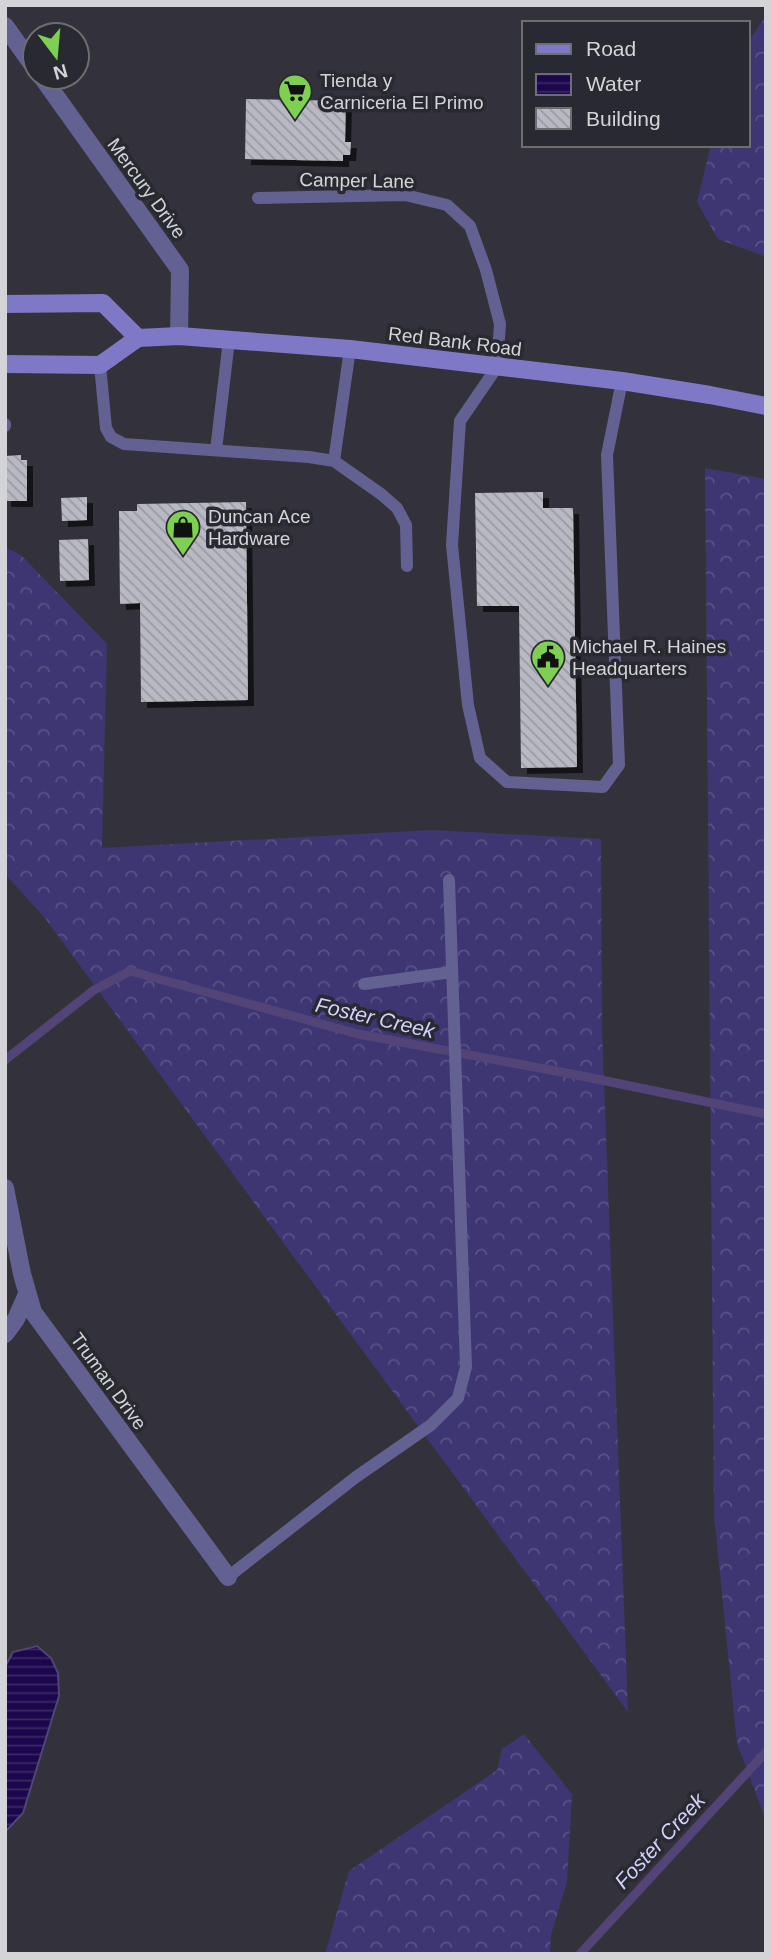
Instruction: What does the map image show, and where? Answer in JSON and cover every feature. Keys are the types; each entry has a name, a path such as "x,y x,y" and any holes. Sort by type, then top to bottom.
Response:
{"main road":[{"path":"5,304 103,303 138,338 100,365 5,364"},
{"name":"Red Bank Road","path":"138,338 179,336 350,349 622,381 766,407"}],"street":[{"path":"5,26 21,48"},
{"name":"Mercury Drive","path":"52,91 180,270 179,336"},
{"name":"Truman Drive","path":"5,1188 22,1274 33,1312 228,1577"},
{"path":"5,1334 16,1319 27,1294"}],"lane":[{"name":"Camper Lane","path":"258,198 405,195 447,205 470,226 486,270 500,324 497,367"},
{"path":"216,450 229,340"},
{"path":"334,461 350,349"},
{"path":"100,365 104,422 111,437 124,444 334,461 397,508 406,525 407,566"},
{"path":"497,367 460,421 452,545 468,705 480,758 507,782 603,787 619,765 607,455 622,381"},
{"path":"228,1577 356,1477 431,1425 458,1398 466,1367 449,880"},
{"path":"364,984 452,972"}],"green space":[{"path":"766,16 766,257 718,239 697,202 711,147 750,147 750,39"},
{"path":"705,468 766,479 766,1821 737,1743 714,1514"},
{"path":"5,547 21,555 107,644 102,848 432,830 601,839 602,1029 628,1712 45,918 5,874"},
{"path":"524,1734 572,1794 567,1882 551,1935 550,1954 325,1954 349,1871 497,1770 502,1749"}],"water":[{"path":"37,1646 51,1658 58,1673 59,1696 23,1813 5,1832 5,1667 13,1652"}],"building":[{"name":"Tienda y Carniceria El Primo","path":"246,99 346,101 345,142 351,142 350,155 343,155 343,161 245,159"},
{"path":"21,455 21,460 27,460 27,501 5,501 5,456"},
{"name":"Michael R. Haines Headquarters","path":"543,492 543,508 573,508 577,767 521,768 519,606 477,606 475,493"},
{"path":"87,497 87,520 62,521 61,498"},
{"name":"Duncan Ace Hardware","path":"246,502 248,700 141,702 140,603 120,604 119,511 137,511 137,504"},
{"path":"88,539 89,580 60,581 59,540"}],"waterway":[{"name":"Foster Creek","path":"5,1060 94,990 130,971 358,1034 766,1114"},
{"name":"Foster Creek","path":"580,1954 766,1752"}],"place":[{"name":"Tienda y Carniceria El Primo","path":"295,121"},
{"name":"Duncan Ace Hardware","path":"183,557"},
{"name":"Michael R. Haines Headquarters","path":"548,687"}]}
